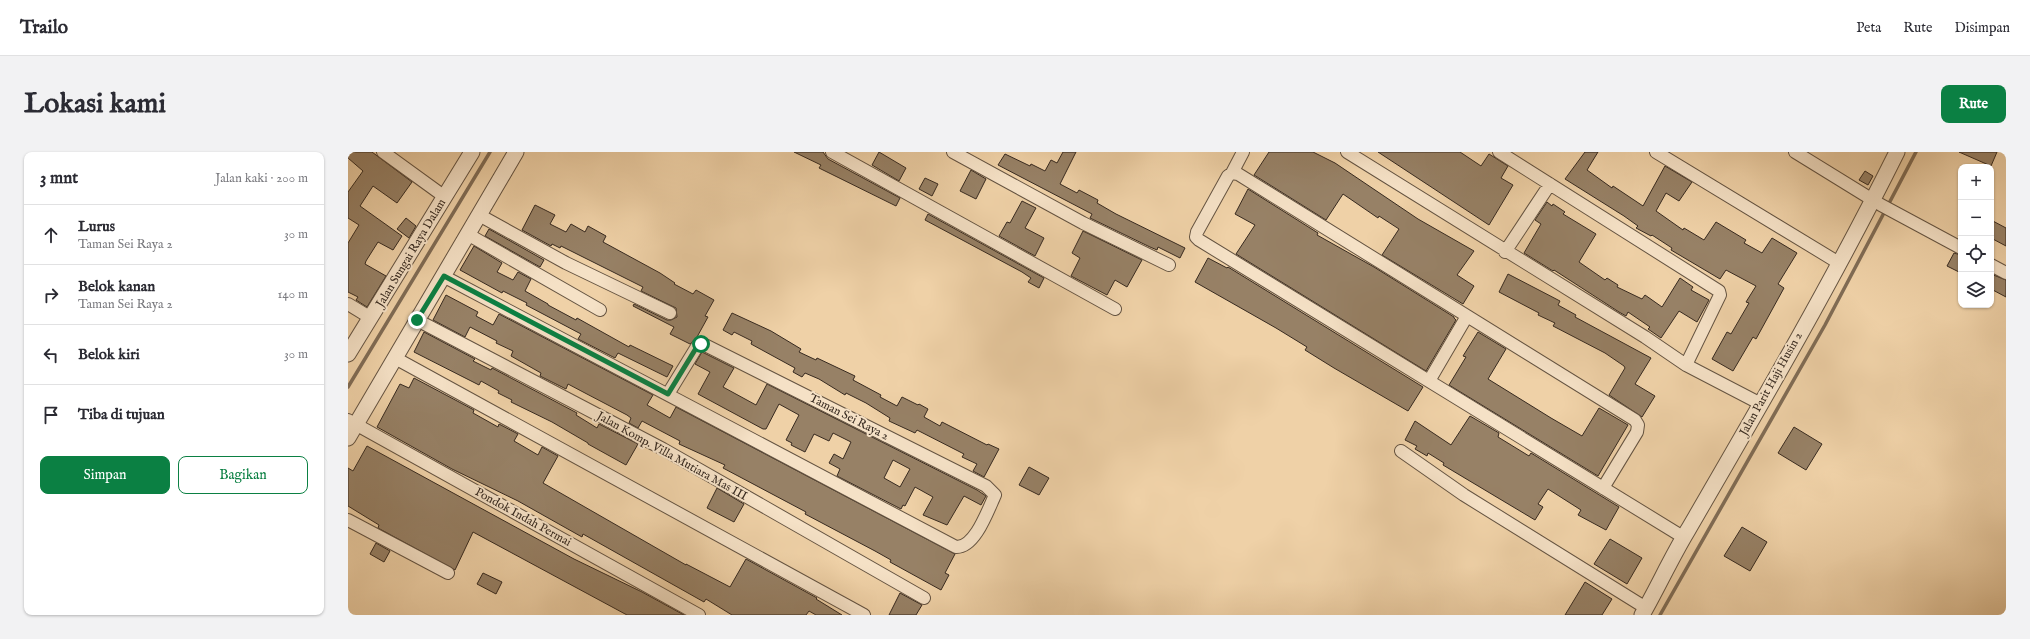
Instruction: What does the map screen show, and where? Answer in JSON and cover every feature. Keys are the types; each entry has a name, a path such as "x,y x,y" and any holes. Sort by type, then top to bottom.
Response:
{"street":[{"path":"383,152 445,197"},
{"name":"Jalan Sungai Raya Dalam","path":"348,354 472,152"},
{"path":"348,438 352,422 395,358 469,235 516,152"},
{"path":"832,152 1115,309"},
{"path":"954,152 1083,223 1169,265"},
{"path":"1243,152 1197,232 1196,237 1199,240 1683,537"},
{"path":"1347,152 1505,252 1646,337 1686,365 1761,404"},
{"path":"1500,152 1719,291 1720,295 1686,365"},
{"path":"1656,152 1839,263"},
{"path":"1795,152 1877,203 1958,246"},
{"name":"Jalan Parit Haji Husin 2","path":"1644,612 1683,537 1761,404 1839,263 1877,203 1897,152"},
{"path":"1232,173 1238,174 1635,420 1638,425 1637,432 1603,488"},
{"path":"1505,252 1550,184"},
{"path":"479,215 566,263 670,313"},
{"path":"469,235 600,310"},
{"path":"1994,267 2006,273"},
{"name":"Taman Sei Raya 2","path":"444,276 668,394 961,547 974,538 995,495 986,486 701,344 698,345 668,394"},
{"path":"348,304 371,318"},
{"path":"1429,380 1467,316"},
{"name":"Jalan Komp. Villa Mutiara Mas III","path":"417,320 663,450 924,598"},
{"path":"395,358 864,615"},
{"name":"Pondok Indah Permai","path":"352,422 699,615"},
{"path":"1401,451 1464,495 1644,612"},
{"path":"348,520 448,573"}],"building":[{"path":"348,152 372,152 412,182 397,203 373,186 360,206 402,236 393,250 378,242 366,261 365,264 386,276 367,307 356,300 358,297 348,292 348,243 359,225 348,218 348,192 363,171 348,158"},
{"path":"794,152 823,152 828,159 900,198 896,206 819,168 821,165"},
{"path":"879,152 906,168 899,181 872,165"},
{"path":"1063,152 1076,152 1060,184 1077,193 1079,190 1098,200 1097,203 1116,214 1185,248 1180,258 1158,247 1157,250 1150,247 1090,218 1092,214 998,165 1005,154 1030,166 1031,164 1045,171 1051,160 1057,163"},
{"path":"1269,152 1313,152 1335,163 1418,219 1474,251 1457,275 1474,286 1463,304 1382,255 1399,229 1379,216 1378,218 1343,194 1326,220 1254,175"},
{"path":"1378,152 1460,152 1481,166 1489,154 1508,166 1501,178 1513,185 1489,225"},
{"path":"1585,152 1598,152 1587,170 1612,188 1613,186 1643,206 1665,166 1692,182 1679,201 1666,193 1656,211 1683,230 1684,228 1704,240 1716,222 1746,240 1744,243 1762,253 1772,238 1797,253 1778,284 1784,288 1756,339 1753,337 1733,371 1712,359 1727,332 1731,334 1749,303 1746,302 1756,286 1726,270 1720,279 1671,250 1672,248 1652,235 1651,236 1636,228 1638,226 1624,216 1565,179"},
{"path":"1959,152 1997,152 1992,164 1986,164"},
{"path":"971,170 986,179 976,199 960,191"},
{"path":"1865,171 1873,176 1868,185 1859,180"},
{"path":"925,178 938,184 932,196 919,189"},
{"path":"1248,189 1318,233 1317,235 1374,267 1454,317 1456,320 1426,371 1236,254 1255,225 1235,214"},
{"path":"1022,201 1036,208 1025,228 1044,238 1035,256 999,236 1007,222 1010,223"},
{"path":"1547,202 1552,206 1553,204 1565,212 1563,214 1596,234 1579,262 1605,280 1607,278 1618,285 1617,287 1642,299 1645,295 1662,307 1680,278 1693,287 1691,290 1709,300 1697,322 1679,311 1661,338 1648,329 1650,327 1628,312 1626,316 1554,270 1553,271 1524,253 1541,224 1535,220"},
{"path":"535,205 555,215 550,224 566,232 571,224 585,232 588,226 606,236 603,242 660,273 675,283 674,284 693,294 696,290 714,300 705,316 708,317 697,337 690,344 670,334 674,327 633,306 634,304 667,320 677,317 676,308 641,291 643,287 561,246 560,248 552,244 551,246 522,230"},
{"path":"928,214 1044,278 1039,288 1028,282 1031,278 1022,272 925,220"},
{"path":"406,218 416,226 409,238 397,229"},
{"path":"1994,222 2006,228 2006,246 1994,240"},
{"path":"489,229 544,260 540,267 485,236"},
{"path":"1083,231 1142,260 1127,287 1115,280 1107,295 1071,276 1080,258 1072,253"},
{"path":"474,246 502,263 497,272 513,280 518,272 531,279 525,291 548,305 576,320 577,318 629,347 630,345 673,366 667,377 618,353 615,358 578,339 581,334 526,305 527,303 503,291 502,293 460,270"},
{"path":"1954,253 1958,254 1958,272 1947,266"},
{"path":"1208,258 1227,268 1228,267 1423,387 1408,411 1305,350 1307,347 1276,328 1195,282"},
{"path":"1508,274 1560,301 1558,305 1576,315 1575,317 1651,358 1635,384 1655,396 1642,417 1609,395 1625,368 1624,366 1605,353 1553,326 1555,323 1538,315 1539,313 1499,292"},
{"path":"1994,275 2006,280 2006,297 1994,291"},
{"path":"446,295 478,312 476,316 493,325 499,314 653,395 647,405 670,418 676,407 955,554 945,573 949,575 941,590 890,562 891,560 875,551 805,514 806,512 723,468 725,465 679,444 680,441 642,421 638,428 629,423 631,418 627,415 568,384 566,389 540,376 541,373 511,356 513,351 496,343 497,341 470,327 465,337 433,320"},
{"path":"732,313 771,331 801,349 799,352 816,360 817,358 855,376 853,380 881,395 880,397 897,406 902,397 918,405 919,404 928,409 924,417 940,426 942,422 987,445 988,444 999,449 984,477 973,471 977,464 962,457 964,454 917,430 915,433 889,421 890,418 866,403 846,393 845,395 819,379 805,373 802,377 793,372 795,368 751,344 752,341 734,332 732,335 723,330"},
{"path":"424,332 475,359 473,361 491,370 492,368 577,413 576,415 597,428 599,424 638,444 626,465 552,422 511,402 512,400 498,393 499,391 481,381 479,385 414,352"},
{"path":"1478,332 1506,349 1488,379 1582,436 1599,408 1628,425 1598,476 1449,385 1466,357 1463,356"},
{"path":"702,352 734,368 723,387 756,405 767,384 977,490 986,496 981,505 964,496 947,525 923,515 933,497 915,487 905,506 903,505 901,509 837,476 840,469 829,463 834,454 843,459 851,442 833,433 829,441 814,434 805,452 791,445 792,443 786,440 799,415 779,404 766,429 763,429 698,394 710,372 695,364","holes":["893,460 910,469 900,487 884,478"]},
{"path":"414,378 474,410 473,413 498,427 499,424 518,434 514,441 538,455 542,447 558,456 543,483 686,565 730,587 746,559 817,598 816,599 842,615 816,615 809,611 806,615 732,615 706,599 704,602 583,534 582,537 518,501 452,469 377,427 400,384 409,388"},
{"path":"1470,416 1499,433 1498,437 1529,456 1531,453 1619,507 1606,530 1578,515 1581,510 1548,489 1538,504 1543,507 1535,520 1443,465 1444,463 1428,453 1427,456 1415,449 1417,446 1405,440 1415,421 1451,445"},
{"path":"1794,427 1822,444 1806,470 1778,453"},
{"path":"367,446 574,559 642,592 684,615 627,615 473,532 455,570 378,528 379,525 348,506 348,468 353,471"},
{"path":"1029,467 1049,478 1039,495 1019,485"},
{"path":"717,488 744,504 734,522 707,508"},
{"path":"1742,527 1767,542 1750,571 1724,556"},
{"path":"1610,539 1642,558 1627,584 1594,564"},
{"path":"376,543 390,551 384,562 370,554"},
{"path":"483,573 502,582 496,594 477,584"},
{"path":"1585,582 1612,599 1602,615 1565,615"},
{"path":"900,593 922,605 916,615 889,615"}],"waterway":[{"path":"348,387 490,152"},
{"path":"1660,615 1825,325 1916,152"}],"route":[{"path":"417,320 429,303 444,276 668,394 698,345 701,344"}]}
